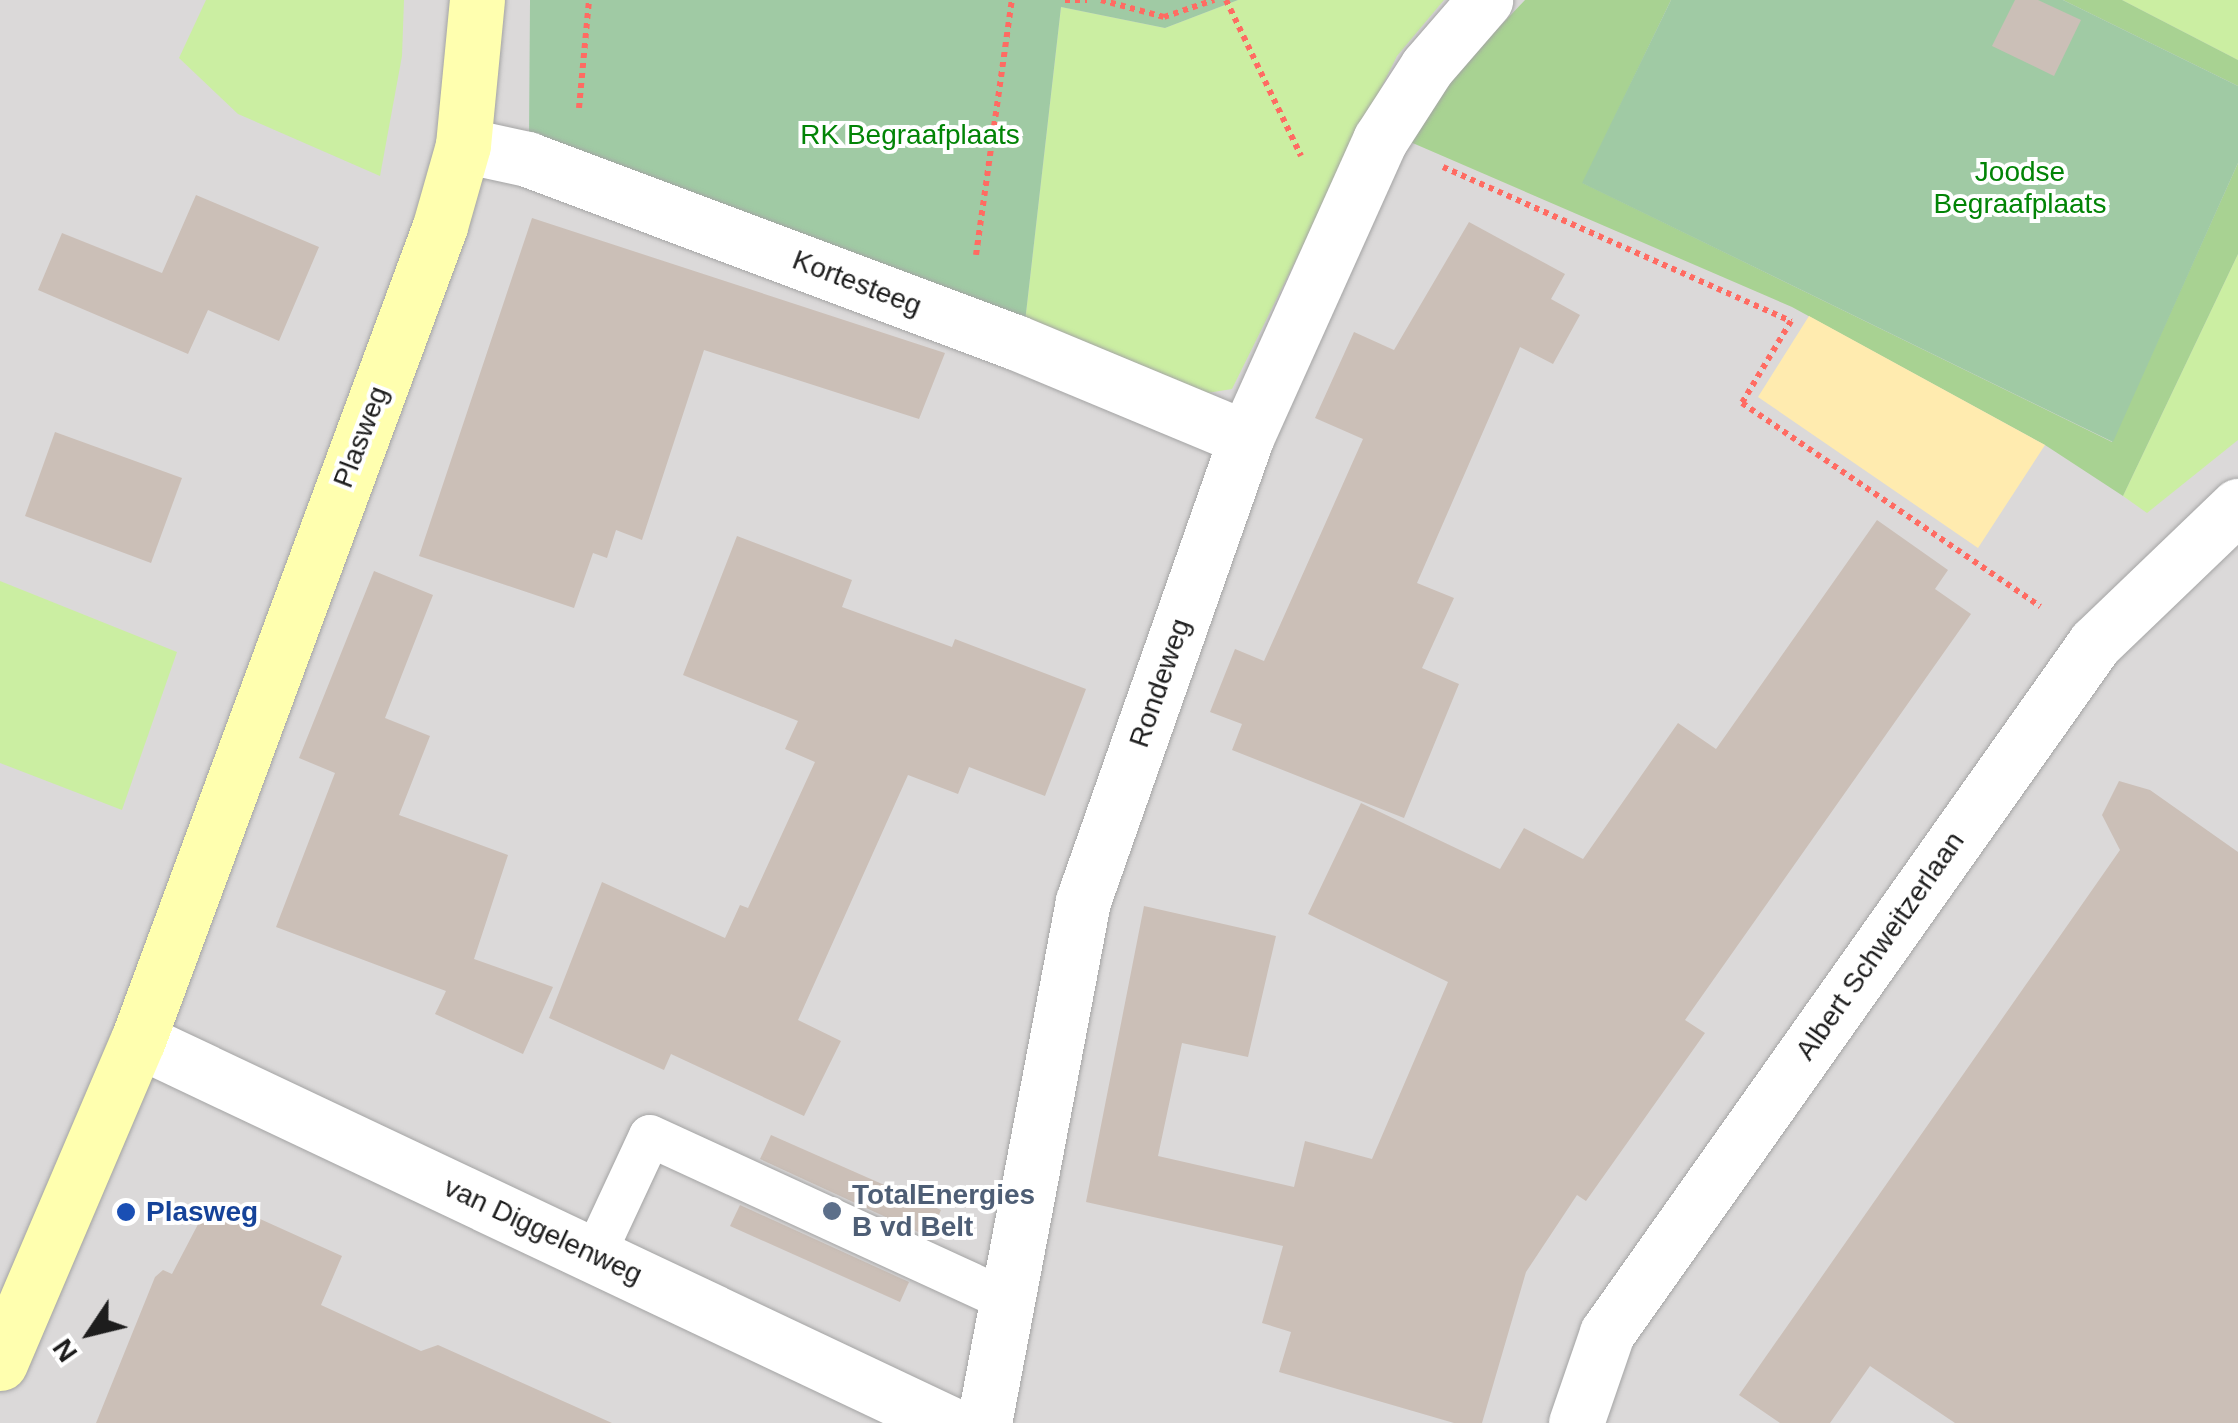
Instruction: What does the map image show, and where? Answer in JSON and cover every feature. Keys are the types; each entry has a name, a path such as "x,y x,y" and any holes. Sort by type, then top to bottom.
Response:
{"street":[{"name":"Plasweg","path":"0,1363 138,1040 440,226 463,145 477,0"},
{"name":"Rondeweg","path":"984,1423 1084,901 1246,438 1380,140 1428,67 1485,0"},
{"name":"Kortesteeg","path":"463,145 563,172 1015,342 1246,438"},
{"name":"Albert Schweitzerlaan","path":"1576,1423 1606,1333 2095,644 2177,558 2238,506"},
{"name":"van Diggelenweg","path":"138,1040 948,1423"}],"lane":[{"path":"594,1256 650,1136 1008,1300"}],"path":[{"path":"578,125 590,0"},
{"path":"974,269 1012,0"},
{"path":"1064,0 1086,0"},
{"path":"1101,0 1164,17 1214,0"},
{"path":"1226,0 1338,233"},
{"path":"1380,140 1776,310 1792,321 1742,403 2095,644"}],"shaded area":[{"path":"0,0 2238,0 2238,1423 0,1423"}],"green space":[{"path":"206,0 404,0 402,56 380,176 238,114 179,58"},
{"name":"RK Begraafplaats","path":"530,0 1238,0 1165,28 1061,7 1025,322 529,138"},
{"path":"1238,0 1444,0 1397,56 1232,389 1201,394 1025,322 1061,7 1165,28"},
{"path":"1525,0 1671,0 1583,183 2112,442 2238,163 2238,254 2123,496 2045,445 1792,307 1408,141 1444,85"},
{"name":"Joodse Begraafplaats","path":"1671,0 2063,0 2238,86 2238,163 2113,442 1582,183"},
{"path":"2063,0 2122,0 2238,60 2238,86"},
{"path":"2122,0 2238,0 2238,60"},
{"path":"2238,254 2238,440 2147,513 2123,496"},
{"path":"0,581 177,652 122,810 0,763"}],"sand":[{"path":"1809,316 2045,445 1978,548 1758,397"}],"building":[{"path":"2015,0 2038,0 2081,20 2054,76 1992,46"},
{"path":"196,195 319,247 279,341 208,310 188,354 38,290 62,233 162,273"},
{"path":"532,218 945,353 919,419 704,350 642,540 616,530 607,558 593,553 574,608 419,556"},
{"path":"1469,222 1565,274 1551,299 1580,315 1553,364 1520,347 1417,583 1454,598 1422,668 1459,684 1404,818 1232,750 1242,724 1210,712 1235,649 1264,661 1363,439 1315,418 1354,332 1394,350"},
{"path":"55,432 182,478 151,563 25,516"},
{"path":"1877,520 1948,570 1935,589 1971,614 1685,1020 1705,1033 1586,1201 1577,1195 1526,1272 1482,1423 1454,1423 1279,1372 1291,1332 1262,1323 1283,1246 1086,1202 1144,906 1276,936 1248,1057 1182,1043 1158,1156 1294,1187 1305,1141 1372,1159 1448,982 1308,914 1361,803 1500,869 1524,828 1583,859 1678,723 1716,749"},
{"path":"737,536 852,580 842,607 952,647 955,639 1086,689 1045,796 969,767 958,794 908,775 798,1020 841,1041 804,1116 671,1054 664,1070 549,1018 602,882 725,938 740,905 748,908 815,762 785,749 798,721 683,675"},
{"path":"374,571 433,595 385,718 430,736 399,815 508,855 474,959 553,987 523,1054 435,1014 446,991 276,927 335,773 299,758"},
{"path":"2119,781 2150,790 2238,852 2238,1423 1955,1423 1870,1366 1830,1423 1780,1423 1739,1395 2120,850 2102,815"},
{"path":"771,1135 941,1210 929,1237 760,1159"},
{"path":"229,1205 342,1256 321,1305 421,1351 438,1345 612,1423 96,1423 155,1277 163,1270 172,1274 206,1209"},
{"path":"740,1205 909,1282 900,1302 730,1226"}],"place":[{"name":"TotalEnergies B vd Belt","path":"832,1211"},
{"name":"Plasweg","path":"126,1212"}]}
